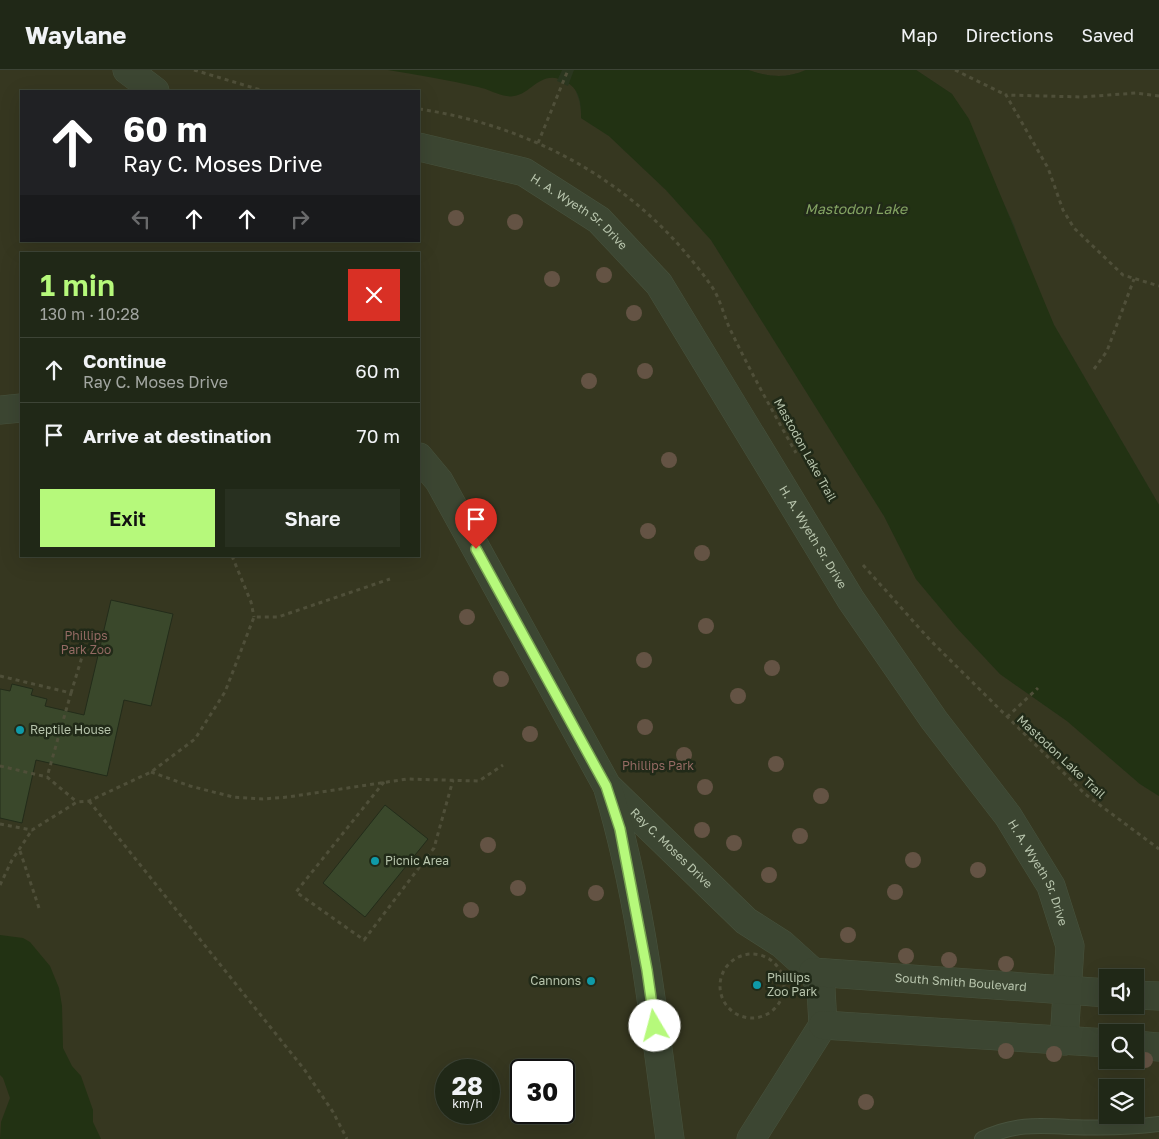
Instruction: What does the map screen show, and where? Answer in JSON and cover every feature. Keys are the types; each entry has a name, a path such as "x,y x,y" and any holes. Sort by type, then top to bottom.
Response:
{"street":[{"path":"127,70 154,90"},
{"name":"H. A. Wyeth Sr. Drive","path":"420,148 524,172 599,220 659,284 851,600 934,720 1008,816 1052,886 1070,946 1064,1041"},
{"path":"0,410 20,408"},
{"name":"Ray C. Moses Drive","path":"420,458 439,481 606,786 746,922 782,944 813,972 821,989 823,1026"},
{"path":"606,786 620,829 647,970 670,1139"},
{"name":"South Smith Boulevard","path":"813,972 1099,993"},
{"path":"1144,995 1159,996"},
{"path":"751,1139 823,1026 1099,1043"},
{"path":"1144,1046 1159,1047"}],"lane":[{"path":"982,1139 996,1132 1041,1124 1111,1127 1159,1124"}],"path":[{"path":"194,70 261,90"},
{"path":"538,143 568,70"},
{"path":"955,70 1006,94 1082,97 1136,93 1159,96"},
{"path":"1006,94 1048,168 1068,219 1123,275 1159,286"},
{"name":"Mastodon Lake Trail","path":"420,109 446,113 538,143 576,161 607,180 664,228 714,290 730,329 797,455"},
{"path":"1094,369 1107,351 1134,279"},
{"path":"0,886 7,868 32,830 77,802 89,801 151,772 195,739 226,692 254,618 250,602 232,557"},
{"name":"Mastodon Lake Trail","path":"858,558 930,640 1085,794 1159,849"},
{"path":"254,618 278,617 390,579"},
{"path":"47,777 85,647"},
{"path":"0,676 72,693"},
{"path":"1007,717 1038,688"},
{"path":"151,772 190,786 224,795 263,799 288,798 408,779 478,781 503,765"},
{"path":"0,766 47,777 77,802"},
{"path":"384,782 296,892 364,940 434,848 453,780"},
{"path":"89,801 304,1069 333,1112 347,1139"},
{"path":"0,824 32,830"},
{"path":"20,850 38,908"},
{"path":"754,954 768,958 776,964 782,974 784,994 772,1012 762,1017 752,1018 741,1016 732,1011 725,1003 721,992 724,971 730,963 738,957 754,954"}],"green space":[{"name":"Phillips Park","path":"0,70 568,70 579,99 581,118 609,136 666,190 711,240 884,516 916,579 957,628 1000,674 1067,721 1140,784 1159,796 1159,1139 0,1139"},
{"path":"748,70 806,70 791,75 777,76"},
{"path":"916,70 1159,70 1159,505 1054,325 1029,269 1014,225 952,94"}],"water":[{"name":"Mastodon Lake","path":"388,70 748,70 784,76 806,70 916,70 952,94 969,119 1054,325 1159,505 1159,796 1140,784 1067,721 1000,674 957,628 916,579 884,516 711,240 666,190 609,136 581,118 581,105 578,94 571,85 559,79 545,79 521,94 507,96 467,84"},
{"path":"0,935 23,938 30,942 50,966 59,988 62,1006 63,1048 72,1066 81,1076 93,1110 93,1122 101,1139 0,1139 1,1122 10,1098 3,1078 0,1075"}],"pier":[{"path":"562,70 574,70 568,86 557,81"}],"building":[{"path":"111,600 173,614 151,706 124,700 107,776 36,760 22,823 0,818 0,689 10,691 12,684 33,689 31,695 47,699 45,706 84,715"},
{"name":"Picnic Area","path":"385,805 428,839 365,917 323,883"}],"place":[{"name":"Reptile House","path":"20,730"},
{"name":"Picnic Area","path":"375,861"},
{"name":"Cannons","path":"591,981"},
{"name":"Phillips Zoo Park","path":"757,985"}],"route":[{"path":"476,549 606,786 620,829 647,970 655,1026"}],"park label":[{"name":"Phillips Park Zoo","path":"86,643"}]}
